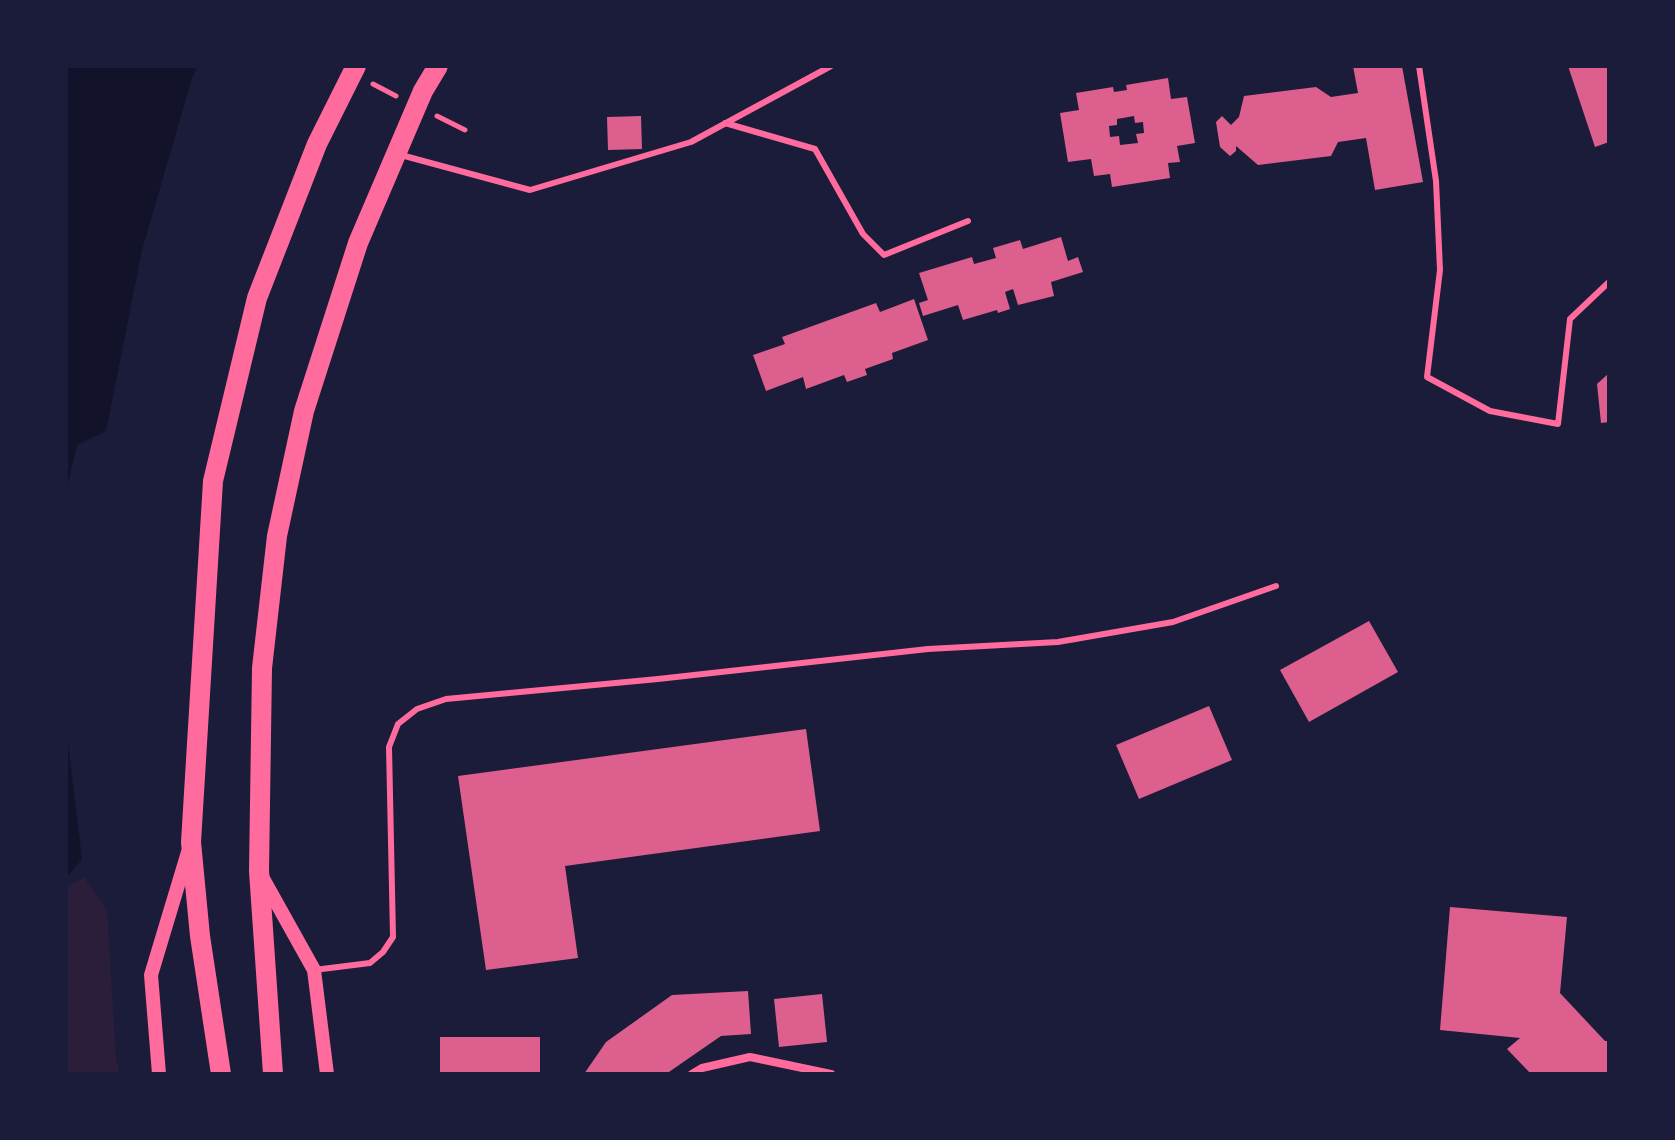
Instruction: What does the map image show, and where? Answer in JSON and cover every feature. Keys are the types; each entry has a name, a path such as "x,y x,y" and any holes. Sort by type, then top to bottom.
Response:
{"main road":[{"path":"221,1074 200,936 191,842 213,481 257,298 317,144 356,66"},
{"path":"272,1066 259,871 262,668 277,536 304,411 358,243 423,91 438,66"}],"street":[{"path":"159,1074 151,975 191,842"},
{"path":"259,871 314,970 327,1074"},
{"path":"692,1074 702,1068 750,1057 831,1074"}],"lane":[{"path":"396,154 530,190 691,142 831,66"},
{"path":"1419,66 1436,181 1440,270 1427,377 1490,411 1558,424 1570,319 1609,282"},
{"path":"725,123 815,149 863,234 884,255 968,221"},
{"path":"314,970 370,963 383,952 393,937 389,747 398,724 417,709 446,699 928,649 1058,642 1173,622 1276,586"}],"shaded area":[{"path":"66,66 198,66 142,250 106,431 77,445 66,492"},
{"path":"66,726 82,859 66,878"},
{"path":"84,877 107,910 116,1058 120,1074 66,1074 66,887"}],"building":[{"path":"1353,66 1402,66 1423,182 1375,190 1366,138 1338,142 1331,156 1258,165 1236,146 1236,151 1230,156 1220,147 1216,122 1222,116 1231,125 1239,117 1244,96 1316,87 1331,97 1358,93"},
{"path":"1568,66 1609,66 1609,142 1595,147"},
{"path":"1168,78 1171,99 1187,97 1195,143 1177,146 1180,162 1168,163 1170,178 1112,187 1110,174 1094,176 1091,159 1068,162 1060,113 1079,110 1076,93 1113,87 1114,92 1127,90 1126,85","holes":["1134,116 1135,123 1143,122 1144,133 1136,134 1138,143 1120,145 1119,136 1110,137 1109,126 1117,125 1117,119"]},
{"path":"641,116 642,149 608,150 607,117"},
{"path":"1061,237 1068,261 1078,257 1083,272 1051,282 1054,296 1018,305 1013,289 1005,292 1010,309 998,313 997,310 963,320 958,305 923,316 919,303 928,300 919,273 972,257 974,264 996,258 993,248 1020,240 1023,249"},
{"path":"914,299 928,340 892,353 893,359 865,369 867,375 847,382 844,375 806,389 803,377 766,391 753,355 785,344 782,337 876,303 880,312"},
{"path":"1609,373 1609,422 1601,423 1597,384"},
{"path":"1369,621 1398,672 1309,722 1280,670"},
{"path":"1209,706 1232,760 1139,799 1116,745"},
{"path":"806,729 820,831 565,866 578,958 486,970 458,776"},
{"path":"1450,907 1567,917 1560,993 1605,1041 1609,1041 1609,1074 1531,1074 1507,1049 1520,1038 1440,1030"},
{"path":"748,991 751,1034 721,1036 666,1074 584,1074 606,1042 672,995"},
{"path":"822,994 827,1042 779,1047 774,999"},
{"path":"440,1037 540,1037 540,1074 440,1074"}]}
